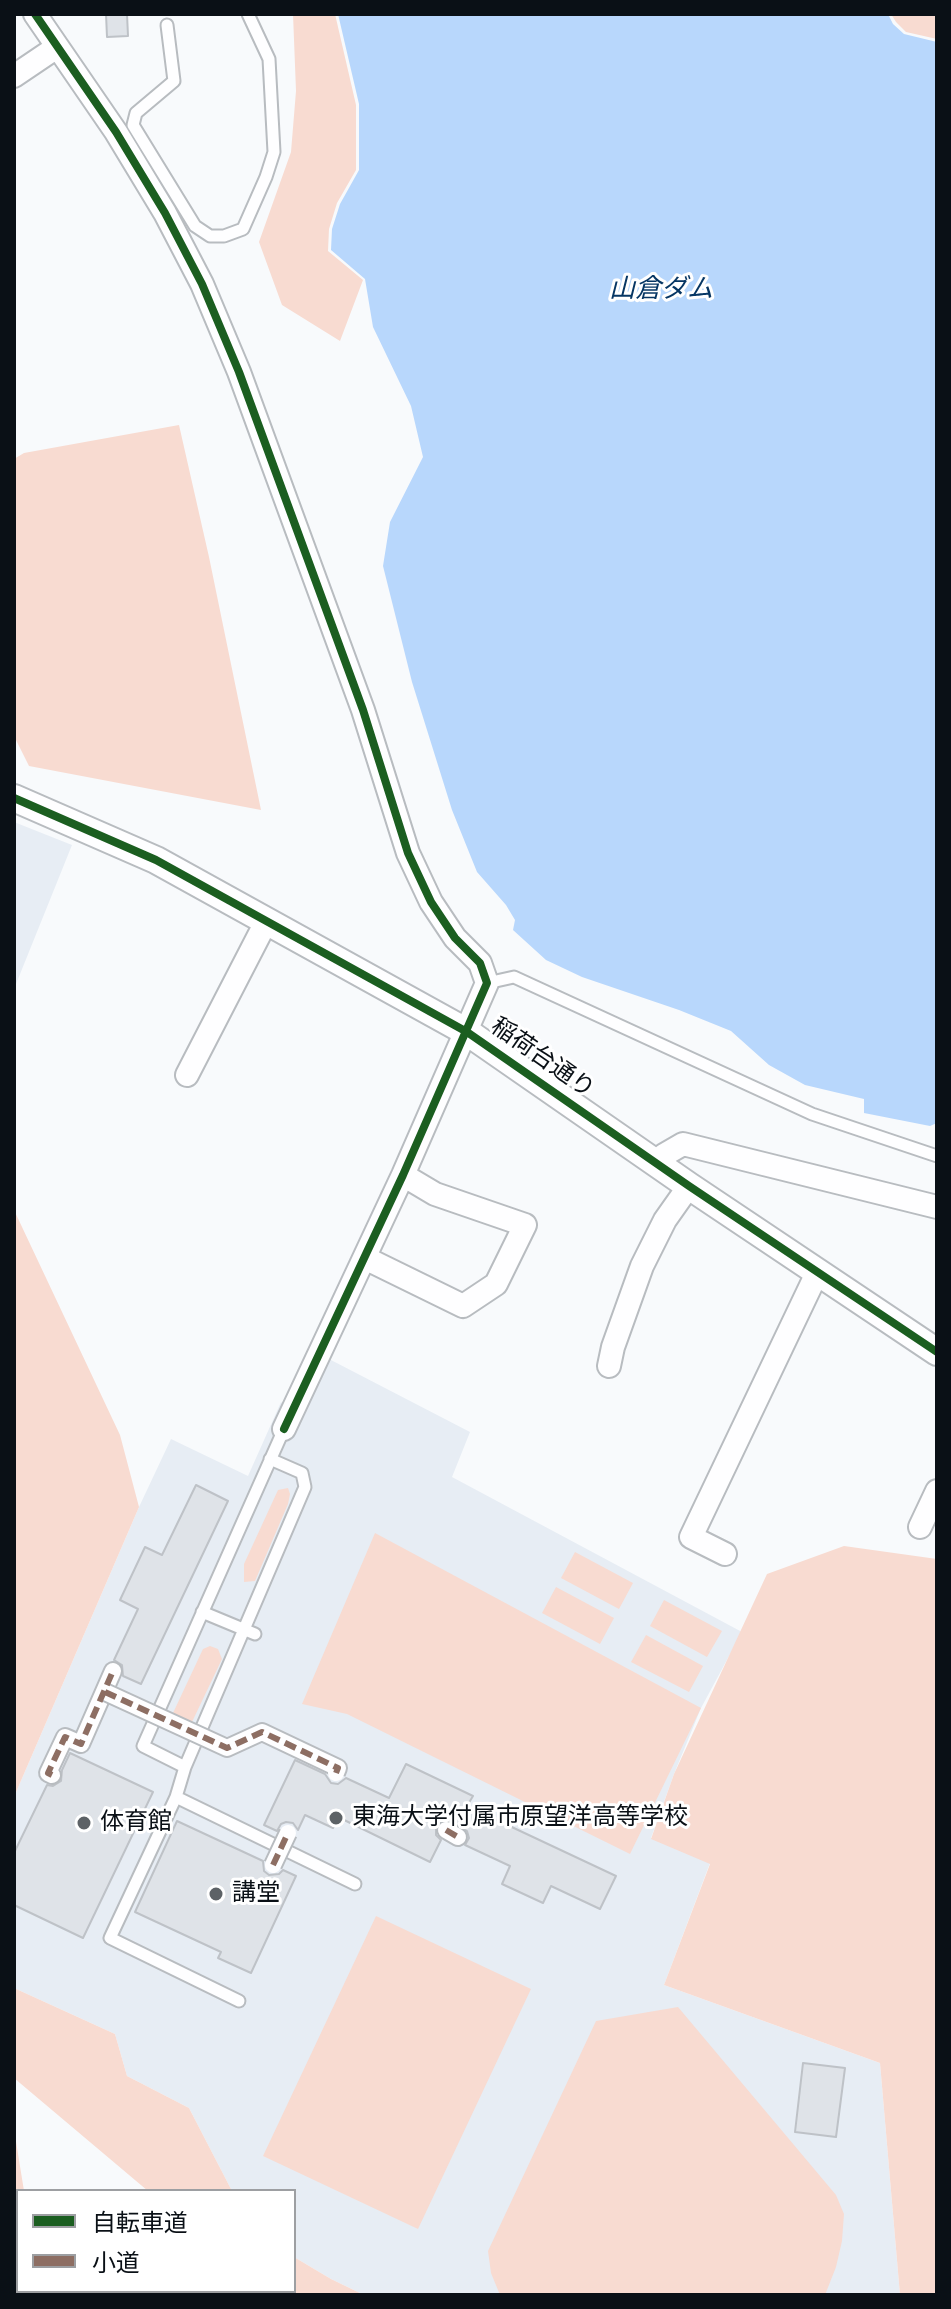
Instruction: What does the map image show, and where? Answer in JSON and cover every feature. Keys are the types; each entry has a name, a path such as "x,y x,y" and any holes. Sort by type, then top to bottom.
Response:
{"street":[{"path":"35,14 124,145 165,213 202,284 239,372 363,710 408,853 431,902 455,938 480,963 487,983 403,1175 284,1429"},
{"path":"14,76 57,47"},
{"name":"稲荷台通り","path":"14,798 156,860 467,1032 937,1352"},
{"path":"187,1075 267,920"},
{"path":"657,1163 683,1144 937,1207"},
{"path":"365,1258 463,1306 496,1284 525,1225 435,1194 403,1175"},
{"path":"609,1366 642,1266 665,1220 689,1186"},
{"path":"725,1554 691,1537 817,1273"},
{"path":"920,1527 937,1491"},
{"path":"52,1775 48,1773 65,1737 81,1744 113,1671"},
{"path":"105,1692 227,1748 262,1732 338,1768 336,1773"},
{"path":"273,1865 288,1833"}],"lane":[{"path":"167,25 174,81 136,113 133,125 195,226 210,236 224,236 243,229 274,152 269,59 248,14"},
{"path":"487,983 514,977 812,1114 937,1156"},
{"path":"185,1767 143,1746 284,1429"},
{"path":"239,2001 110,1938 176,1797 185,1767 250,1632 305,1487 302,1473 270,1459"},
{"path":"202,1612 250,1632"},
{"path":"176,1797 355,1884"}],"shaded area":[{"path":"293,14 335,14 356,105 356,170 337,203 329,229 328,251 363,280 340,341 282,305 259,242 291,152 296,91"},
{"path":"891,14 937,14 937,39 906,32"},
{"path":"179,425 261,810 29,766 14,736 14,459 24,453"},
{"path":"14,822 72,845 14,989"},
{"path":"14,1210 120,1435 139,1507 14,1797"},
{"name":"東海大学付属市原望洋高等学校","path":"329,1359 470,1432 452,1477 742,1632 701,1708 651,1838 710,1863 664,1985 880,2063 900,2295 364,2295 296,2258 296,2189 231,2189 189,2108 127,2076 115,2034 14,1988 14,1797 171,1439 248,1476 281,1402 299,1416"},
{"path":"288,1488 288,1504 255,1581 244,1582 244,1564 278,1490"},
{"path":"375,1533 701,1708 630,1854 347,1714 302,1704"},
{"path":"844,1546 937,1559 937,2295 900,2295 880,2063 664,1985 710,1864 651,1839 674,1774 767,1574"},
{"path":"575,1552 633,1583 619,1609 561,1578"},
{"path":"556,1587 614,1618 600,1644 542,1613"},
{"path":"664,1600 722,1631 707,1657 650,1626"},
{"path":"646,1635 703,1666 689,1692 631,1662"},
{"path":"210,1646 218,1649 222,1659 192,1722 173,1713 203,1649"},
{"path":"376,1916 531,1989 418,2229 263,2156"},
{"path":"14,1988 115,2034 127,2076 189,2108 231,2189 146,2189 14,2078"},
{"path":"678,2007 836,2195 844,2214 842,2241 825,2295 500,2295 491,2273 488,2251 596,2021"},
{"path":"14,2129 24,2189 16,2189 16,2293 74,2295 14,2295"},
{"path":"296,2258 364,2295 270,2293 296,2293"}],"water":[{"name":"山倉ダム","path":"338,14 888,14 904,34 937,42 937,1123 930,1126 864,1113 864,1099 805,1085 769,1065 731,1031 582,977 546,960 513,930 515,920 506,905 477,872 452,810 412,682 383,566 390,522 423,457 411,406 373,327 365,279 331,250 332,229 340,204 359,170 359,104"}],"building":[{"path":"106,14 127,14 128,36 107,37"},
{"path":"196,1485 228,1501 141,1684 123,1676 122,1665 114,1660 138,1609 120,1600 145,1547 162,1555"},
{"name":"体育館","path":"70,1753 153,1792 83,1938 14,1905 14,1853 47,1785 53,1786 61,1781 62,1770"},
{"path":"295,1760 325,1774 331,1783 338,1784 346,1778 389,1798 406,1764 473,1796 467,1806 616,1876 600,1909 551,1886 543,1903 502,1884 510,1866 465,1845 469,1838 467,1831 447,1819 436,1825 436,1835 441,1840 430,1862 338,1817 333,1828 305,1815 298,1830 293,1823 286,1822 277,1831 264,1825"},
{"name":"講堂","path":"177,1821 263,1861 264,1871 269,1875 279,1874 283,1870 296,1876 251,1973 218,1958 221,1952 135,1912"},
{"path":"803,2063 845,2068 836,2137 795,2132"}],"marked path":[{"path":"52,1775 48,1773 65,1737 81,1744 113,1671"},
{"path":"105,1692 227,1748 262,1732 338,1768 336,1773"},
{"path":"446,1830 458,1837"},
{"path":"273,1865 288,1833"}],"cycle path":[{"path":"35,14 116,132 165,213 202,284 239,372 363,710 408,853 431,902 455,938 480,963 487,983 403,1175 284,1429"},
{"path":"14,798 156,860 467,1032 937,1352"}],"place":[{"name":"東海大学付属市原望洋高等学校","path":"336,1818"},
{"name":"体育館","path":"84,1823"},
{"name":"講堂","path":"216,1894"}]}
